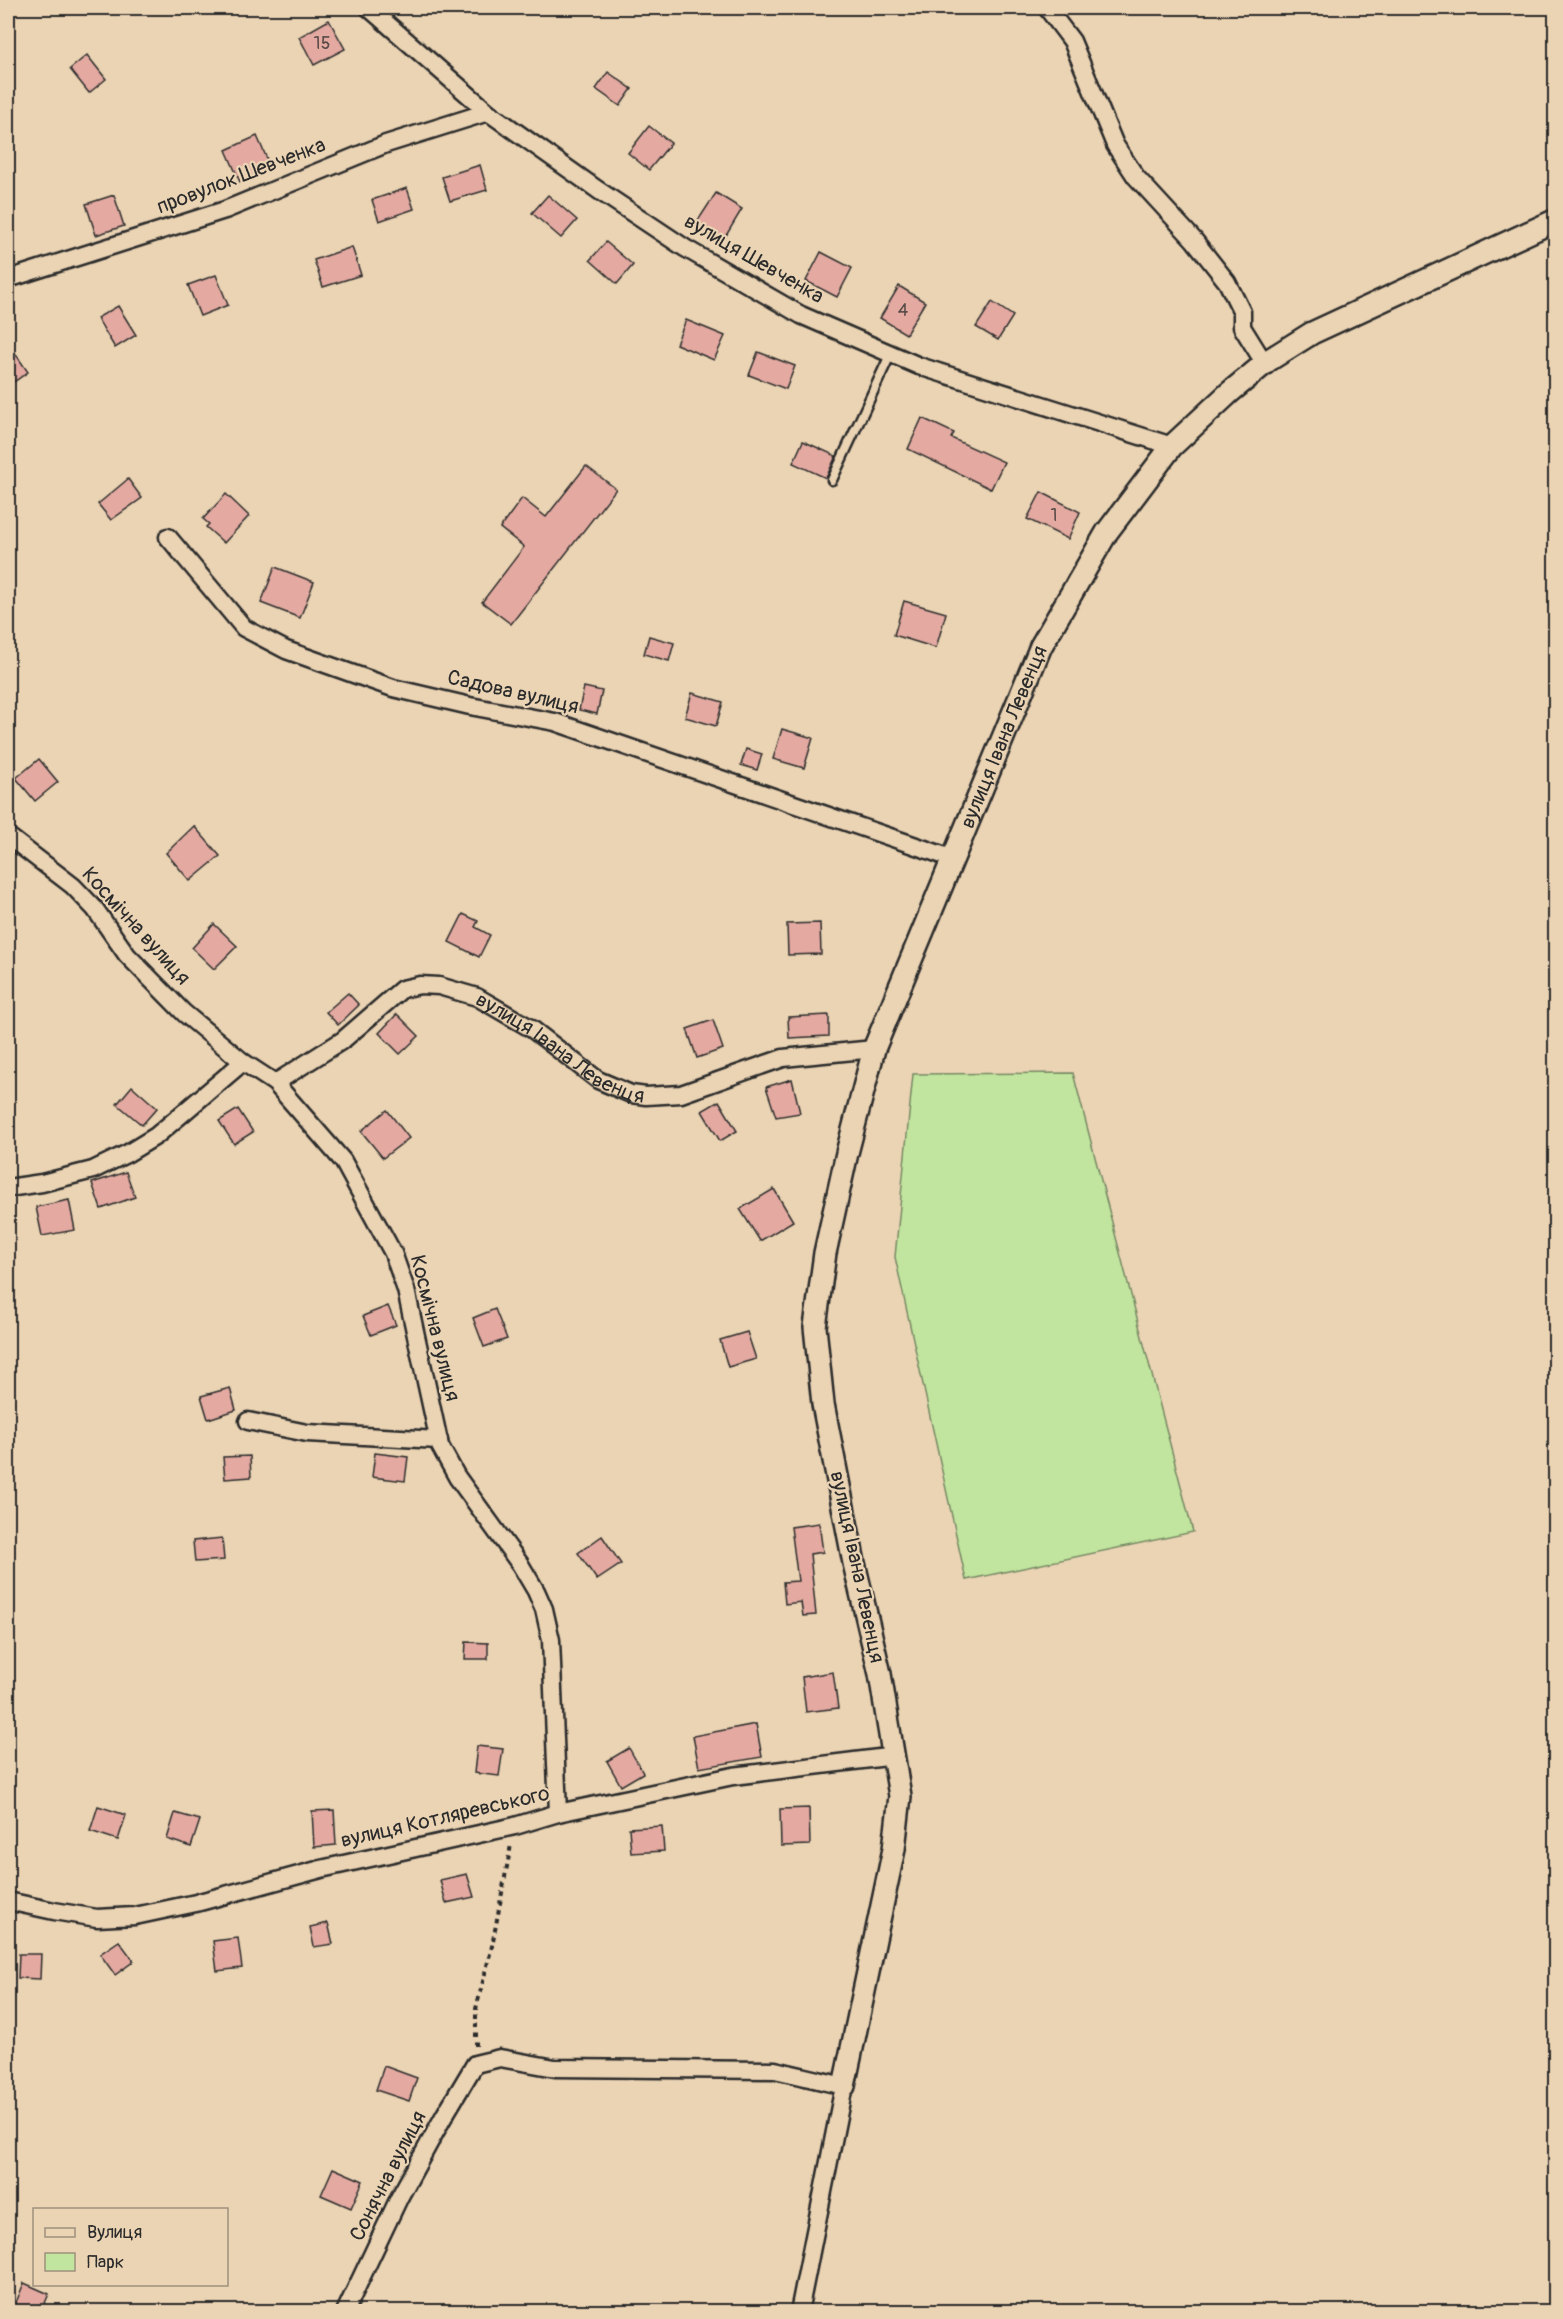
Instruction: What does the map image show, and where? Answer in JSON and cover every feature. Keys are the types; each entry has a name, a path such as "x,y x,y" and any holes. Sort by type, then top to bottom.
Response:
{"street":[{"name":"вулиця Шевченка","path":"369,8 489,112 598,190 692,252 801,315 919,366 1172,446"},
{"path":"1047,8 1072,41 1115,145 1136,177 1194,240 1227,282 1242,312 1242,327 1264,364"},
{"name":"провулок Шевченка","path":"8,279 225,210 386,144 489,112"},
{"name":"вулиця Івана Левенця","path":"844,2086 894,1849 900,1796 880,1674 854,1563 823,1404 815,1327 825,1253 847,1153 874,1050 1041,646 1107,532 1172,446 1264,364 1312,333 1556,220"},
{"name":"Садова вулиця","path":"168,537 244,628 286,650 393,688 470,706 555,722 954,859"},
{"name":"Космічна вулиця","path":"8,836 73,886 95,909 127,955 184,1013 243,1062 275,1083 343,1161 393,1253 406,1290 440,1446 457,1477 520,1564 544,1609 551,1640 558,1813"},
{"name":"вулиця Івана Левенця","path":"275,1083 343,1040 402,989 420,985 439,986 477,997 532,1029 598,1080 631,1094 646,1096 681,1094 783,1058 874,1050"},
{"path":"8,1188 42,1184 93,1170 128,1153 156,1136 243,1062"},
{"path":"248,1421 307,1433 439,1440"},
{"name":"вулиця Котляревського","path":"8,1901 97,1918 135,1916 196,1903 321,1869 515,1826 558,1813 733,1776 895,1756"},
{"path":"476,2064 500,2058 555,2068 775,2070 844,2086 799,2312"},
{"name":"Сонячна вулиця","path":"345,2312 399,2198 444,2116 476,2064"}],"lane":[{"path":"831,480 891,353"}],"path":[{"path":"476,2064 476,2009 492,1946 515,1826"}],"green space":[{"path":"1073,1073 1193,1532 966,1580 895,1257 913,1074"}],"building":[{"path":"329,20 345,49 314,65 299,37"},
{"path":"87,55 106,79 89,93 70,69"},
{"path":"608,72 632,89 620,106 596,89"},
{"path":"649,126 671,143 649,170 628,153"},
{"path":"257,136 271,168 240,182 226,150"},
{"path":"480,165 487,190 450,201 442,177"},
{"path":"407,188 414,209 379,221 372,200"},
{"path":"716,193 742,209 724,239 697,222"},
{"path":"114,195 124,226 96,235 86,204"},
{"path":"548,195 577,220 561,238 532,213"},
{"path":"606,242 633,265 617,284 590,260"},
{"path":"352,247 361,275 323,287 314,260"},
{"path":"821,252 852,268 837,297 806,281"},
{"path":"216,275 228,305 200,316 188,285"},
{"path":"899,286 925,302 906,334 880,318"},
{"path":"992,302 1013,316 998,340 976,327"},
{"path":"118,306 136,335 115,348 97,318"},
{"path":"686,320 725,336 714,360 676,344"},
{"path":"8,343 28,372 8,386"},
{"path":"758,352 795,366 786,389 749,375"},
{"path":"922,418 954,433 951,438 1004,462 991,489 908,449"},
{"path":"803,441 836,456 826,478 793,463"},
{"path":"586,466 616,489 511,624 482,602 524,547 500,528 522,498 546,517"},
{"path":"128,479 142,498 111,520 98,504"},
{"path":"1041,492 1080,512 1068,539 1027,519"},
{"path":"226,494 249,516 224,543 206,527 209,524 203,519"},
{"path":"275,567 314,582 300,618 261,603"},
{"path":"904,601 946,613 936,648 894,635"},
{"path":"649,636 674,643 669,661 644,654"},
{"path":"584,687 602,691 597,714 579,710"},
{"path":"692,693 723,702 716,726 685,717"},
{"path":"782,729 813,738 804,768 773,759"},
{"path":"746,749 762,754 757,770 741,765"},
{"path":"39,759 58,782 35,801 16,778"},
{"path":"194,826 220,856 190,881 166,853"},
{"path":"463,914 478,921 475,927 490,935 479,957 449,942"},
{"path":"820,923 821,954 788,955 787,924"},
{"path":"214,924 237,946 214,969 192,948"},
{"path":"348,993 359,1005 338,1025 326,1012"},
{"path":"397,1014 419,1036 400,1054 379,1033"},
{"path":"829,1015 829,1036 789,1038 788,1017"},
{"path":"713,1020 723,1049 697,1058 687,1029"},
{"path":"792,1079 800,1113 776,1117 766,1087"},
{"path":"132,1086 157,1108 142,1125 117,1104"},
{"path":"719,1101 737,1131 720,1141 702,1111"},
{"path":"238,1109 253,1132 234,1144 219,1121"},
{"path":"387,1110 409,1138 383,1158 361,1131"},
{"path":"126,1172 135,1197 101,1209 92,1183"},
{"path":"774,1189 793,1221 760,1241 740,1209"},
{"path":"69,1200 75,1230 42,1236 36,1207"},
{"path":"388,1306 396,1325 371,1335 363,1316"},
{"path":"495,1309 507,1339 484,1347 473,1318"},
{"path":"747,1332 756,1359 728,1367 720,1340"},
{"path":"230,1388 236,1410 208,1419 201,1396"},
{"path":"375,1453 408,1457 405,1481 372,1477"},
{"path":"250,1456 251,1477 225,1479 223,1457"},
{"path":"819,1523 823,1552 810,1554 816,1615 803,1616 801,1602 785,1604 783,1582 798,1581 791,1527"},
{"path":"602,1536 621,1564 597,1580 578,1553"},
{"path":"222,1538 224,1560 195,1562 193,1541"},
{"path":"466,1642 488,1643 488,1659 465,1659"},
{"path":"833,1672 838,1708 806,1712 802,1677"},
{"path":"756,1724 762,1757 699,1768 693,1736"},
{"path":"477,1746 503,1749 499,1776 474,1773"},
{"path":"629,1748 643,1773 621,1786 607,1761"},
{"path":"98,1806 126,1815 118,1840 90,1831"},
{"path":"809,1808 810,1845 781,1846 780,1809"},
{"path":"334,1810 336,1845 314,1847 312,1811"},
{"path":"175,1813 200,1820 191,1847 167,1839"},
{"path":"662,1826 664,1851 631,1853 629,1828"},
{"path":"467,1874 474,1897 446,1903 440,1880"},
{"path":"328,1923 333,1944 314,1947 310,1927"},
{"path":"238,1938 242,1968 217,1971 213,1941"},
{"path":"119,1941 134,1961 115,1975 100,1954"},
{"path":"19,1954 41,1954 40,1979 18,1978"},
{"path":"384,2066 417,2078 409,2101 376,2090"},
{"path":"333,2168 363,2181 351,2208 321,2195"},
{"path":"24,2283 49,2294 41,2312 30,2312 15,2305"}]}
